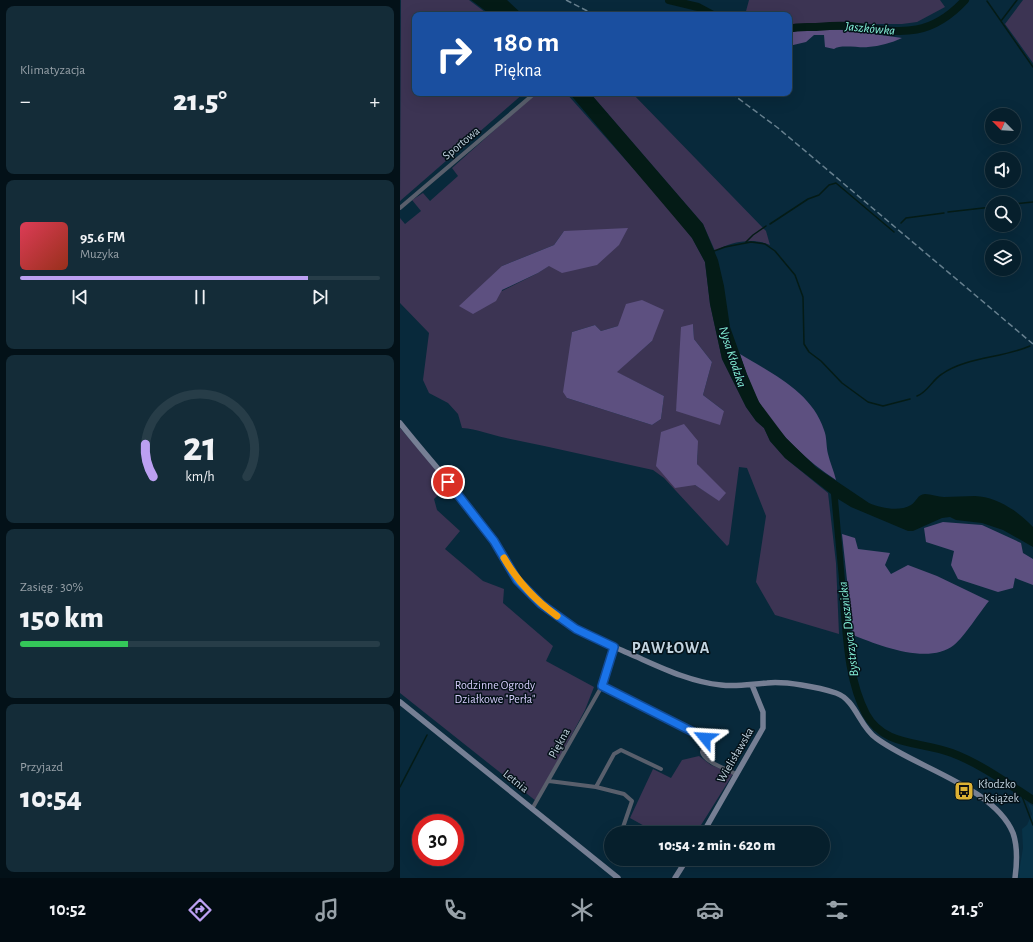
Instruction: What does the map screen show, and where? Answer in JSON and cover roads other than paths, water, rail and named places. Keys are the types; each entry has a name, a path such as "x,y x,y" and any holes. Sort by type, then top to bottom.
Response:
{"street":[{"name":"Sportowa","path":"400,208 531,96"},
{"path":"400,423 472,511 494,541 517,580 541,604 568,624 614,647 664,669 704,682 727,686 776,683 839,694 850,703 864,728 880,742 976,793 1000,814 1013,833 1017,859 1015,878"},
{"name":"Piękna","path":"532,809 602,686 614,647"},
{"name":"Wielisławska","path":"707,826 763,728 763,712 752,685"},
{"path":"602,686 705,738 707,742 702,752 704,757 711,763 724,767 736,774"},
{"name":"Letnia","path":"400,702 618,878"},
{"path":"596,787 617,751 626,751 661,769"},
{"path":"549,781 596,787 624,794 630,798 632,802 625,826"},
{"path":"675,878 683,866"}],"water":[{"path":"471,0 507,0 520,12 487,12"},
{"name":"Nysa Kłodzka","path":"572,96 593,96 703,224 718,260 724,286 730,327 747,374 759,402 786,438 817,468 869,503 896,509 911,505 920,496 925,494 944,497 975,496 999,502 1014,510 1033,527 1033,547 1003,530 982,523 956,520 950,517 942,518 913,531 908,531 851,507 838,499 847,604 841,600 831,494 785,458 770,441 764,428 756,421 746,407 722,359 710,304 705,262 692,238"}],"waterway":[{"name":"Jaszkówka","path":"669,0 698,7 707,12"},
{"name":"Jaszkówka","path":"792,28 850,26 898,31 912,30 938,22 951,13 965,0"},
{"path":"1001,21 1017,0"},
{"path":"987,1 1033,67"},
{"path":"770,224 808,199 819,195 829,185 836,183 894,232"},
{"path":"1021,203 1033,202"},
{"path":"948,212 985,208"},
{"path":"901,223 906,218 944,213"},
{"path":"746,242 766,226"},
{"path":"714,251 725,247 751,242 765,244 775,251 795,275 803,297 804,344 809,352 821,361 842,383 868,402 883,406 910,399"},
{"path":"917,396 924,392 939,377 952,368 1030,346"},
{"name":"Bystrzyca Dusznicka","path":"843,592 851,670 860,700 866,714 874,725 893,738 940,749 963,757 994,774 1033,800"},
{"path":"400,787 427,735"},
{"name":"Bystrzyca Dusznicka","path":"1020,791 1033,825"}],"railway":[{"path":"566,0 589,12"},
{"path":"735,96 778,128 1033,344"}],"place":[{"name":"Kłodzko - Książek","path":"964,791"}],"district":[{"name":"PAWŁOWA","path":"671,648"}],"park label":[{"name":"Rodzinne Ogrody Działkowe \"Perła\"","path":"495,692"}]}
